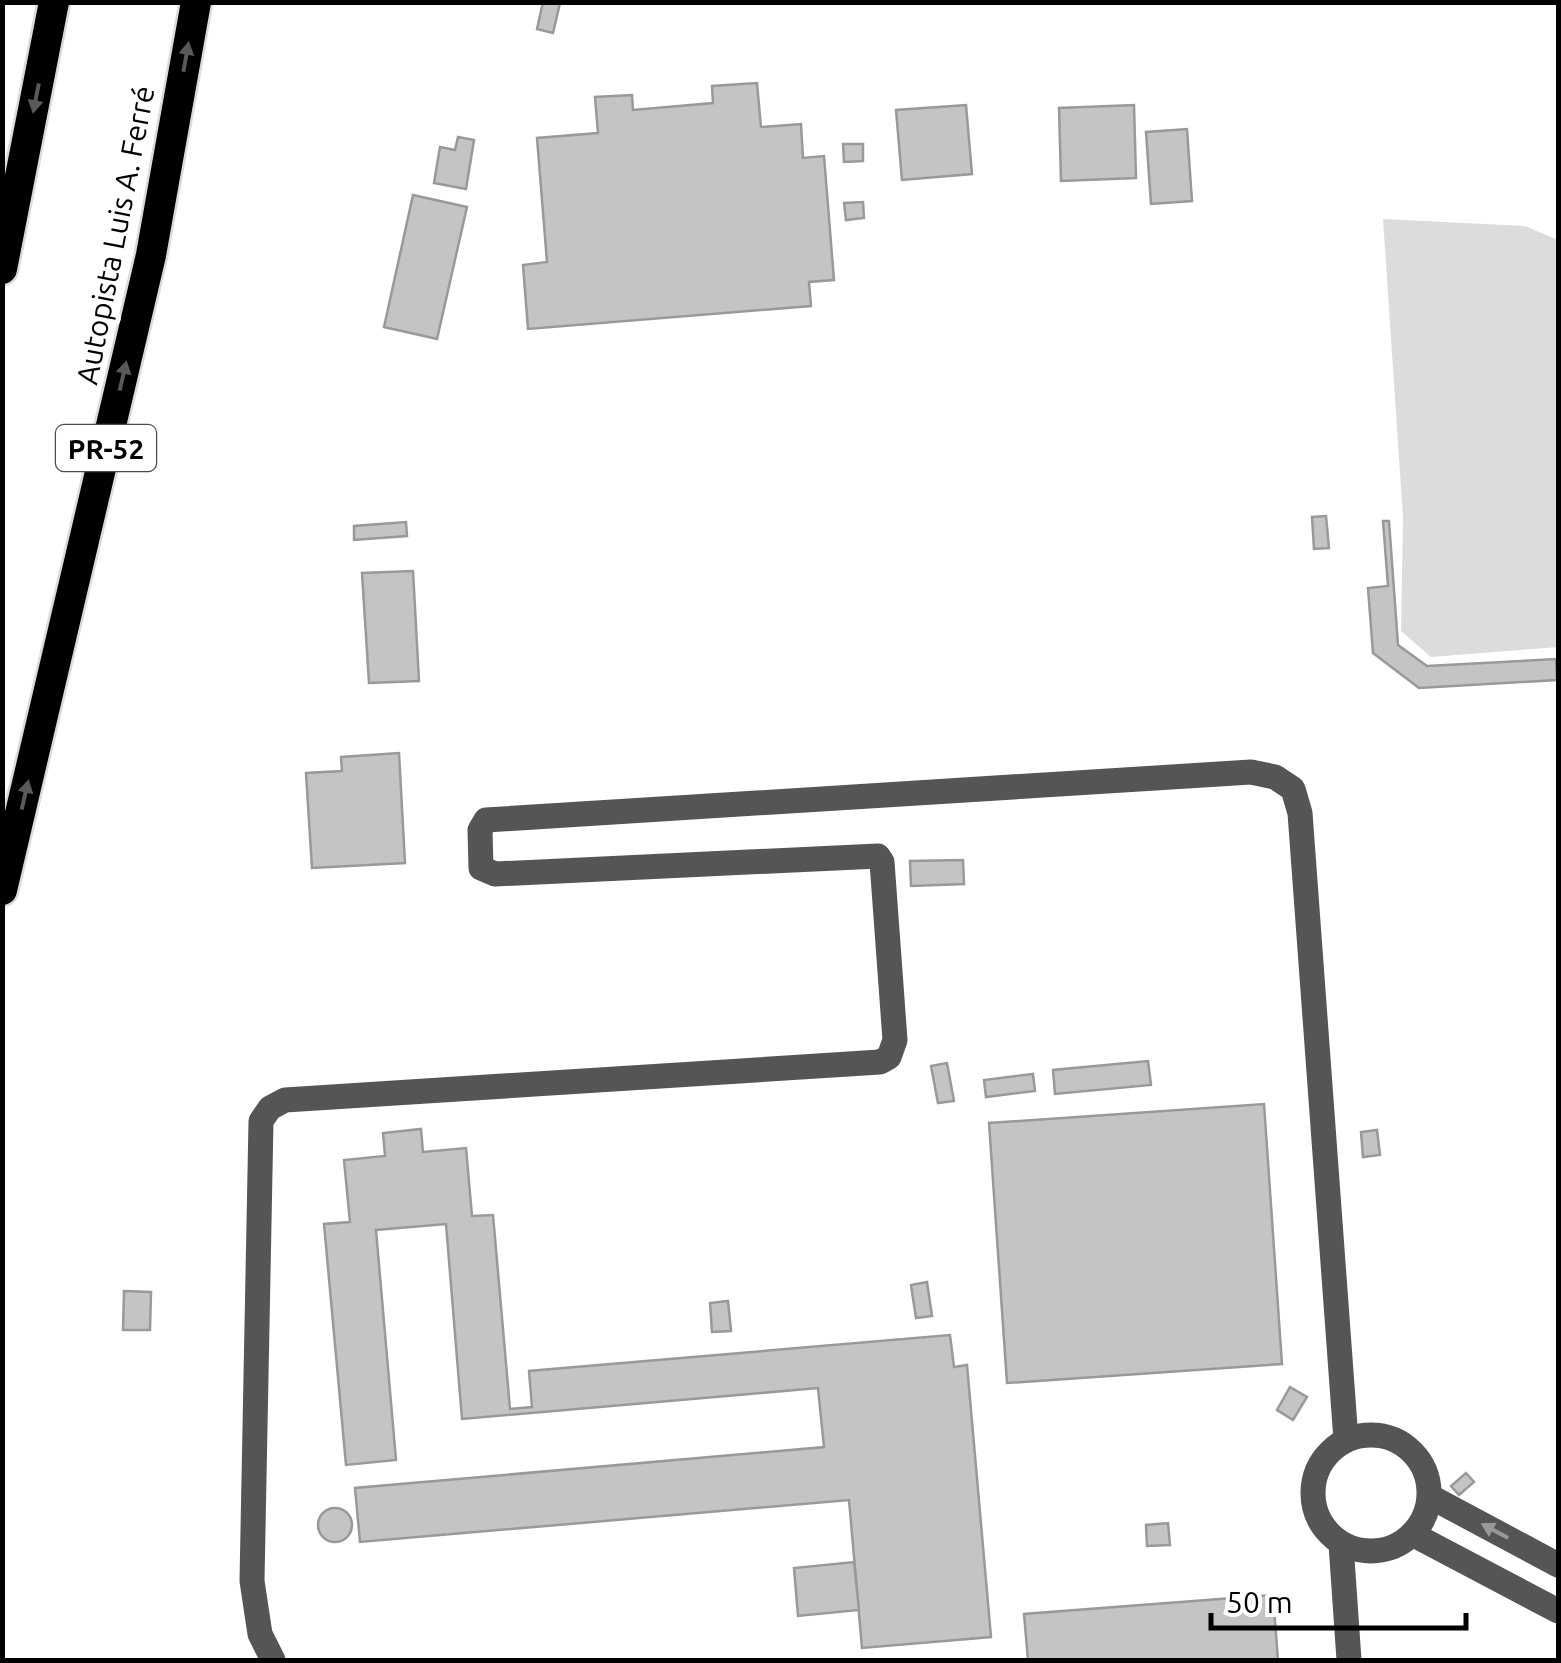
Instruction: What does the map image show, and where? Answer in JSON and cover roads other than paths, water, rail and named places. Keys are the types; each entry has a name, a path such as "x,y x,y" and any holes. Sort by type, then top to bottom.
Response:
{"highway":[{"path":"2,269 54,2"},
{"name":"Autopista Luis A. Ferré","path":"2,890 151,255 196,2"}],"lane":[{"path":"272,1660 260,1634 252,1581 262,1121 270,1108 285,1100 880,1062 890,1056 895,1040 882,862 878,856 495,874 481,868 480,830 486,820 1251,772 1274,778 1293,789 1300,814 1346,1440"},
{"path":"1367,1434 1389,1436 1412,1450 1427,1471 1431,1497 1424,1522 1412,1534 1382,1552 1361,1552 1341,1544 1320,1522 1312,1492 1316,1471 1328,1453 1346,1440 1367,1434"},
{"path":"1431,1497 1558,1565"},
{"path":"1412,1534 1558,1611"},
{"path":"1341,1544 1348,1660"}]}
